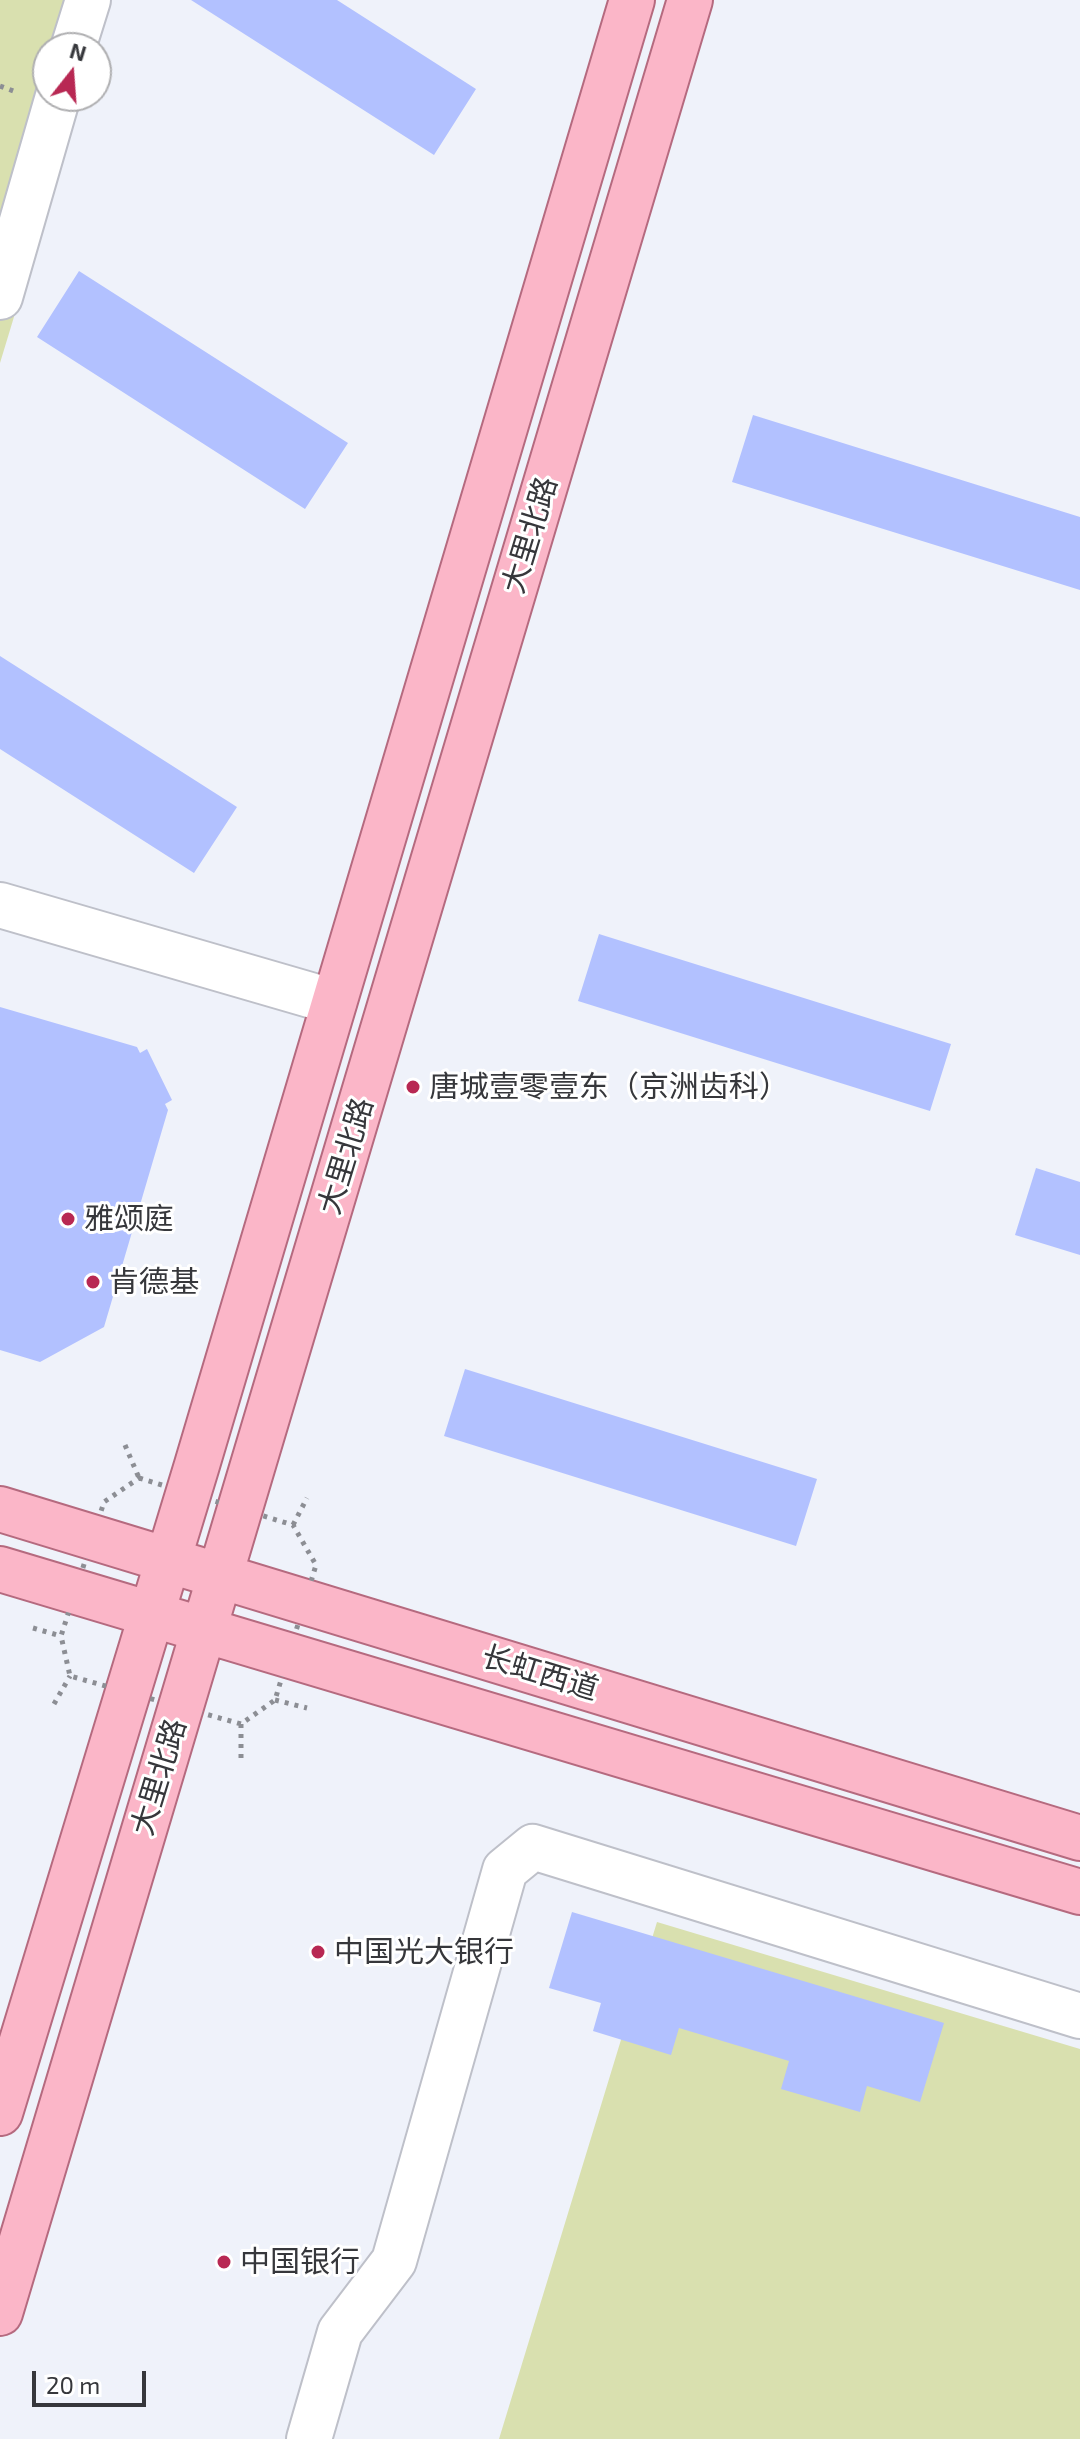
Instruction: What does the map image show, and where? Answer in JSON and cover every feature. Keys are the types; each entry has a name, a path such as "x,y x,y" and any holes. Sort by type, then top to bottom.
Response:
{"main road":[{"name":"大里北路","path":"0,2113 168,1561 632,0"},
{"name":"大里北路","path":"0,2313 690,0"},
{"name":"长虹西道","path":"0,1509 1080,1838"},
{"name":"长虹西道","path":"0,1569 1080,1892"}],"lane":[{"path":"78,32 88,0"},
{"path":"0,297 53,112"},
{"path":"0,905 334,1002"},
{"path":"309,2439 340,2332 394,2261 505,1870 533,1847 1080,2016"}],"path":[{"path":"125,1445 139,1478"},
{"path":"293,1525 307,1498"},
{"path":"33,1628 61,1636"},
{"path":"54,1704 70,1676"},
{"path":"275,1700 307,1708"},
{"path":"241,1724 241,1758"}],"green space":[{"path":"0,0 111,0 101,32 32,32 32,112 76,112 0,363"},
{"path":"657,1922 1080,2049 1080,2439 499,2439"}],"building":[{"path":"191,0 337,0 476,89 434,155"},
{"path":"79,271 348,443 305,509 37,337"},
{"path":"753,415 1080,517 1080,590 732,482"},
{"path":"0,656 237,807 194,873 0,749"},
{"path":"599,934 951,1044 930,1111 578,1001"},
{"name":"雅颂庭","path":"0,1007 137,1047 140,1053 147,1049 172,1100 165,1104 168,1110 104,1327 40,1362 0,1350"},
{"path":"1036,1168 1080,1182 1080,1255 1015,1235"},
{"path":"465,1369 817,1479 796,1546 444,1436"},
{"path":"572,1912 944,2023 920,2102 867,2086 860,2112 781,2089 789,2061 679,2028 671,2055 593,2031 601,2003 549,1988"}],"place":[{"name":"唐城壹零壹东（京洲齿科）","path":"413,1087"},
{"name":"雅颂庭","path":"68,1219"},
{"name":"肯德基","path":"93,1282"},
{"name":"中国光大银行","path":"318,1952"},
{"name":"中国银行","path":"224,2262"}]}
